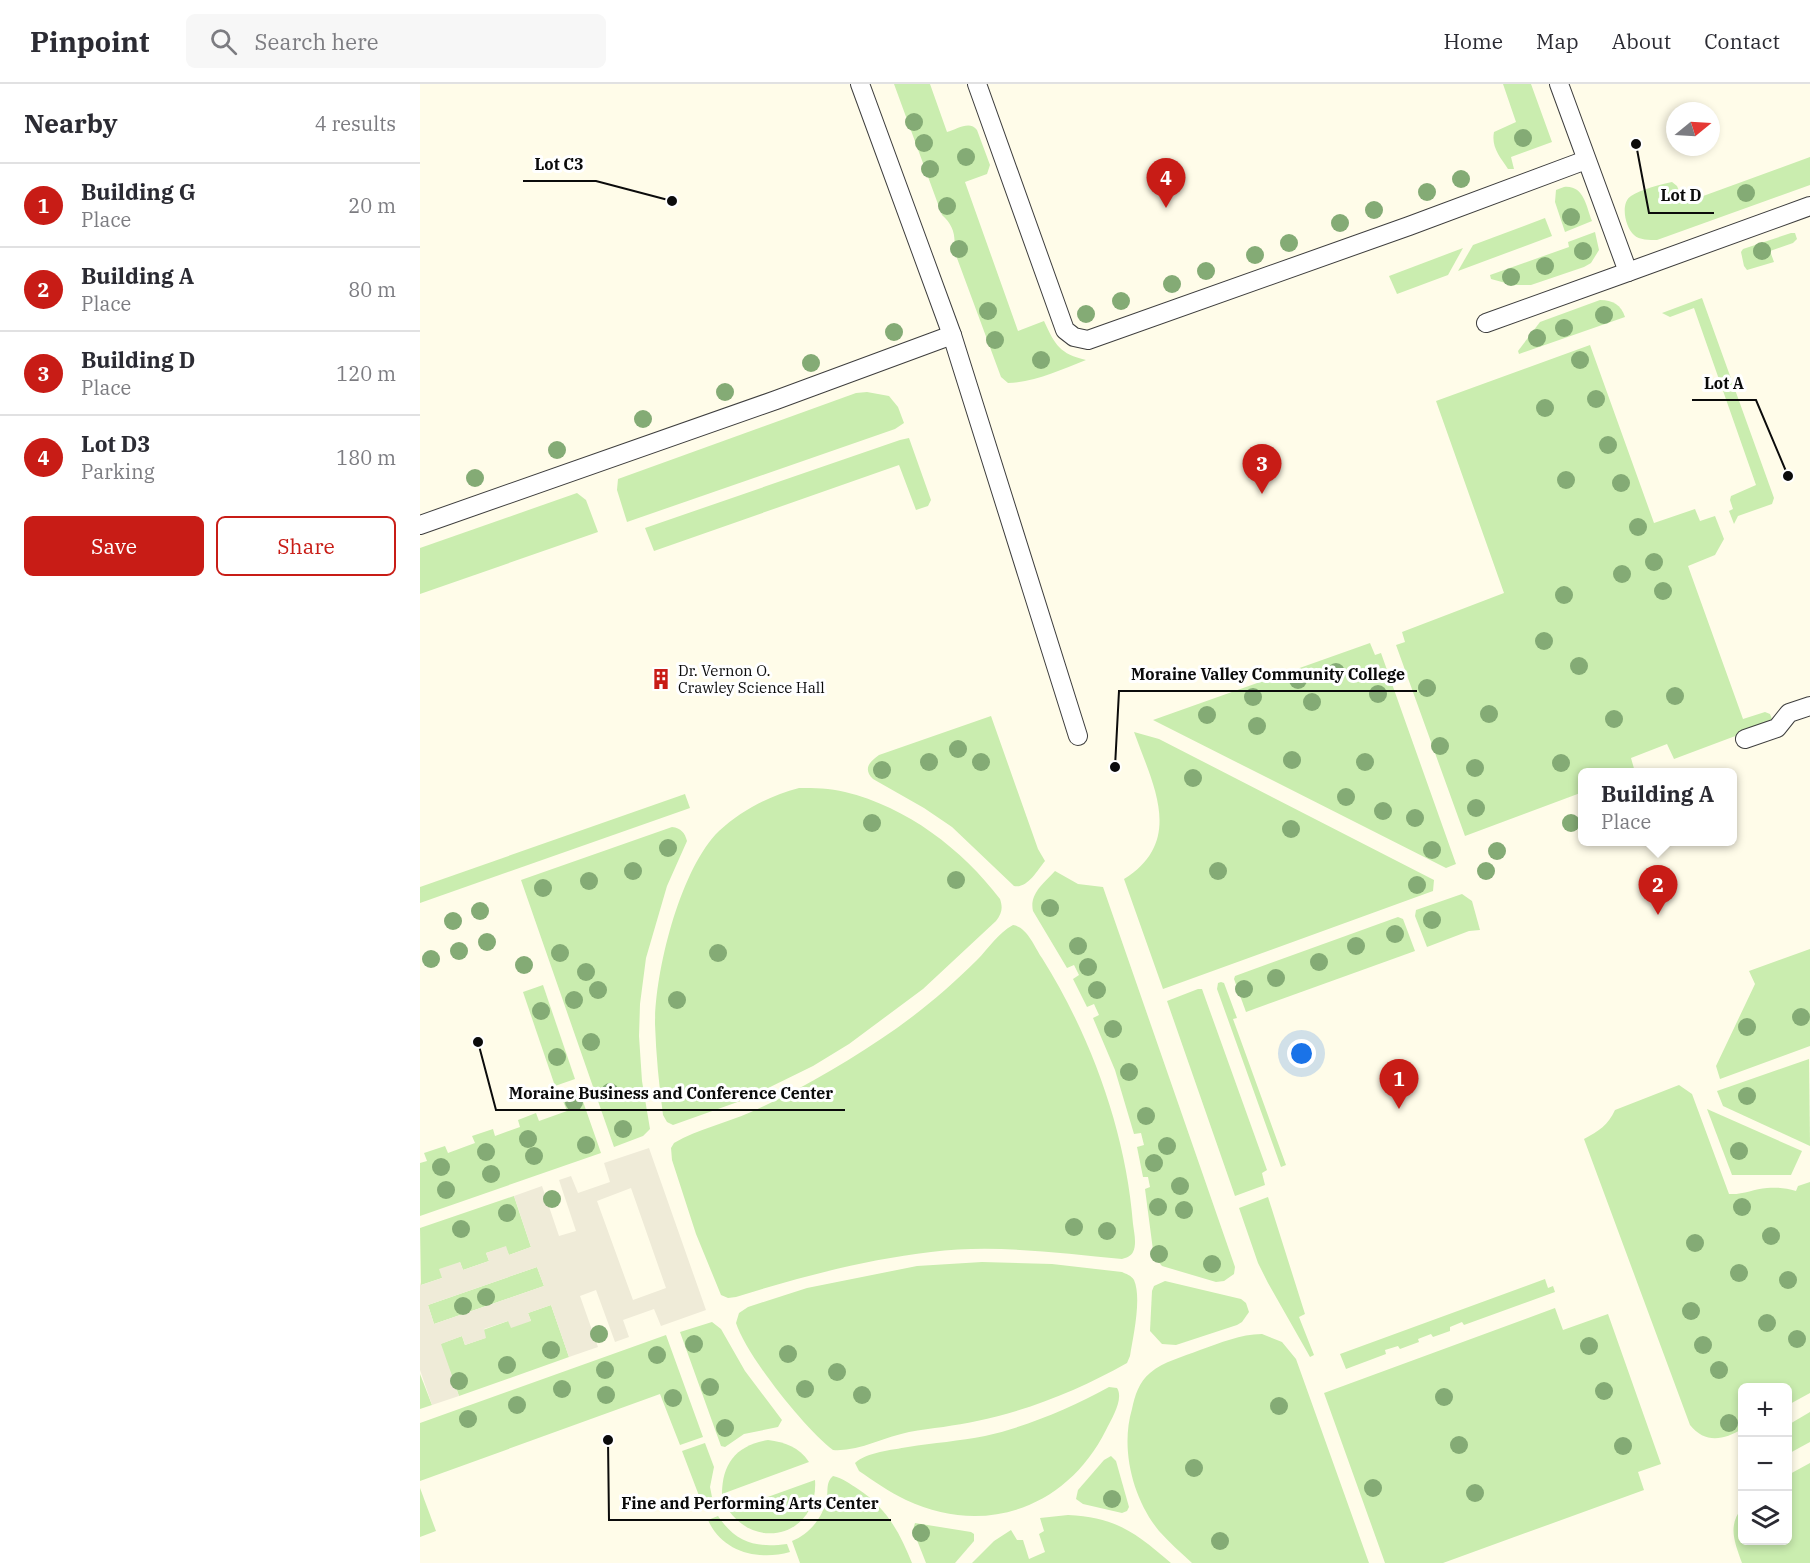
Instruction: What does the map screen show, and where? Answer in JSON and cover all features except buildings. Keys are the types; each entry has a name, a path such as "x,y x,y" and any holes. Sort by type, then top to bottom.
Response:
{"lane":[{"path":"860,84 952,335 1078,736"},
{"path":"977,84 1065,330 1074,337 1088,340 1420,222 1586,160"},
{"path":"1559,84 1629,272"},
{"path":"1486,323 1810,206"},
{"path":"420,525 777,400 952,335"},
{"path":"1745,739 1777,728 1789,713 1810,706"}],"green space":[{"path":"894,84 930,84 947,132 967,125 977,130 990,165 987,174 965,182 1018,331 1044,321 1059,347 1070,355 1086,360 1048,375 1018,382 1008,383 1001,377 954,250 953,231 942,215"},
{"path":"1503,84 1531,84 1552,142 1511,157 1514,169 1508,169 1497,152 1493,137 1494,132 1516,122"},
{"path":"1810,157 1810,185 1657,240 1639,238 1628,227 1625,209 1628,199 1645,189 1672,182 1677,186 1684,203"},
{"path":"1571,187 1580,193 1592,221 1565,232 1555,202 1556,190"},
{"path":"1545,218 1552,236 1458,271 1473,245"},
{"path":"1595,232 1599,250 1591,263 1584,267 1531,285 1513,285 1491,279 1490,275 1569,247 1568,242"},
{"path":"1795,233 1797,239 1793,243 1770,251 1774,262 1747,270 1741,252 1743,249"},
{"path":"1463,248 1448,275 1397,294 1389,276"},
{"path":"1702,298 1774,498 1772,504 1738,516 1734,524 1729,511 1733,509 1731,496 1756,485 1694,308 1670,317 1662,313"},
{"path":"1600,300 1616,304 1625,317 1519,354 1518,351 1540,322"},
{"path":"1590,345 1654,523 1695,509 1700,521 1715,516 1724,539 1715,555 1688,566 1743,719 1765,712 1770,714 1772,719 1770,723 1674,759 1667,744 1631,758 1634,768 1578,768 1578,794 1465,836 1396,645 1405,642 1402,632 1504,593 1436,401"},
{"path":"867,392 889,396 898,407 904,423 895,429 627,522 617,490 618,479 856,393"},
{"path":"909,438 931,500 928,506 916,510 899,465 654,551 645,528 900,440"},
{"path":"577,493 586,500 598,532 420,594 420,548"},
{"path":"1370,643 1375,655 1381,653 1456,864 1446,868 1153,720"},
{"path":"991,716 1038,849 1045,861 1031,878 1019,886 1014,886 952,827 873,779 868,772 868,766 879,755"},
{"path":"1134,732 1159,739 1434,880 1433,891 1163,989 1124,879 1143,864 1154,847 1159,830 1159,811 1155,792"},
{"path":"799,788 845,792 890,808 911,819 951,847 968,863 1000,899 1001,913 996,921 923,989 849,1044 813,1066 746,1099 673,1125 667,1122 663,1115 655,1024 656,1002 665,950 682,895 705,848 719,831 756,805"},
{"path":"685,794 690,808 420,903 420,887"},
{"path":"672,827 682,831 687,841 667,886 646,958 640,1004 639,1036 642,1081 650,1129 643,1136 614,1147 521,880"},
{"path":"1055,871 1078,884 1103,887 1235,1267 1234,1274 1224,1281 1216,1282 1162,1266 1156,1259 1145,1189 1150,1187 1148,1177 1143,1177 1137,1147 1144,1145 1141,1133 1134,1134 1115,1070 1093,1018 1099,1015 1094,1004 1087,1007 1073,979 1079,975 1074,965 1067,968 1033,911 1035,894"},
{"path":"1462,894 1472,901 1480,930 1469,931 1427,947 1415,916 1416,910"},
{"path":"1398,917 1403,919 1415,951 1246,1012 1234,979 1235,976"},
{"path":"1013,925 1022,929 1030,938 1060,988 1103,1086 1123,1155 1129,1189 1135,1238 1132,1253 1122,1259 1003,1249 931,1252 832,1270 736,1297 728,1298 721,1295 696,1234 672,1160 671,1148 674,1143 770,1103 862,1051 897,1028 938,996 977,960 998,936"},
{"path":"1810,949 1810,1046 1720,1079 1716,1066 1755,984 1749,971"},
{"path":"1218,983 1224,983 1237,1018 1233,1019 1286,1165 1281,1167 1217,989"},
{"path":"543,985 575,1079 555,1086 523,992"},
{"path":"1202,989 1267,1170 1262,1173 1265,1185 1235,1196 1167,1001"},
{"path":"1809,1059 1810,1146 1723,1106 1717,1091"},
{"path":"1679,1085 1692,1094 1729,1194 1771,1188 1796,1191 1798,1186 1810,1182 1810,1393 1792,1403 1792,1383 1738,1383 1738,1431 1728,1436 1708,1438 1690,1425 1584,1139 1602,1127 1615,1110"},
{"path":"579,1090 601,1153 420,1216 420,1163 427,1161 424,1153 445,1146 448,1153 475,1143 472,1136 493,1129 495,1136 520,1127 518,1120 536,1113 539,1121 567,1111 561,1096"},
{"path":"1707,1109 1802,1151 1791,1175 1732,1175"},
{"path":"514,1196 531,1247 509,1255 505,1247 486,1253 489,1261 463,1270 460,1262 442,1278 421,1285 420,1228"},
{"path":"1268,1197 1305,1314 1299,1317 1314,1355 1310,1357 1258,1263 1239,1208"},
{"path":"982,1262 1052,1264 1122,1272 1130,1276 1136,1288 1137,1307 1127,1363 1073,1390 1016,1411 969,1423 900,1434 852,1449 833,1450 807,1426 778,1391 751,1353 736,1323 739,1313 748,1307 807,1288 917,1266"},
{"path":"537,1267 544,1286 434,1324 428,1305"},
{"path":"1545,1279 1548,1288 1553,1286 1555,1292 1464,1325 1462,1322 1450,1327 1450,1331 1433,1337 1431,1334 1418,1339 1419,1342 1400,1349 1398,1346 1385,1350 1386,1354 1346,1369 1340,1354"},
{"path":"1165,1281 1241,1299 1246,1303 1249,1312 1237,1325 1176,1345 1162,1344 1150,1331 1152,1291 1154,1286"},
{"path":"551,1305 569,1357 459,1396 440,1344 462,1336 465,1345 485,1338 483,1330 508,1321 531,1321 528,1313"},
{"path":"1555,1308 1563,1330 1608,1314 1661,1464 1638,1472 1644,1490 1443,1563 1385,1563 1324,1393"},
{"path":"712,1322 721,1329 745,1371 782,1420 778,1427 744,1434 725,1447 721,1446 680,1332"},
{"path":"1262,1334 1282,1342 1296,1359 1369,1563 1192,1563 1159,1531 1142,1504 1131,1473 1128,1440 1133,1404 1143,1380 1161,1365 1231,1339"},
{"path":"666,1335 703,1437 680,1445 660,1394 420,1481 420,1423"},
{"path":"420,1374 432,1405 420,1409"},
{"path":"1109,1387 1117,1388 1118,1403 1106,1430 1089,1457 1069,1479 1046,1496 1021,1508 994,1515 965,1516 936,1511 894,1494 859,1471 855,1463 866,1456 880,1452 976,1438 1001,1432 1033,1422"},
{"path":"1810,1412 1810,1442 1792,1452 1792,1437 1792,1423"},
{"path":"768,1440 791,1446 809,1462 722,1494 725,1473 733,1457 748,1446"},
{"path":"705,1443 714,1467 710,1487 712,1497 701,1501 682,1451"},
{"path":"1111,1456 1116,1461 1129,1507 1122,1513 1083,1504 1076,1499 1078,1490 1104,1460"},
{"path":"1810,1463 1810,1563 1742,1563 1734,1535 1738,1514 1738,1545 1792,1545 1792,1473"},
{"path":"833,1476 849,1483 877,1504 897,1531 912,1563 800,1563 792,1541 810,1529 819,1518 827,1498 828,1483"},
{"path":"815,1480 814,1498 808,1513 798,1524 785,1531 771,1533 756,1531 742,1524 729,1511"},
{"path":"420,1488 436,1531 420,1537"},
{"path":"1068,1515 1099,1519 1124,1528 1171,1563 972,1563 994,1541 1011,1530 1017,1540 1023,1540 1029,1559 1045,1552 1039,1534 1044,1531 1040,1518"},
{"path":"718,1516 732,1532 748,1542 766,1545 787,1544 790,1552 778,1555 754,1554 732,1547 714,1531 708,1520"},
{"path":"915,1523 971,1532 974,1534 974,1541 955,1563 926,1563 913,1530"}],"shaded area":[{"path":"649,1148 706,1310 661,1326 654,1309 623,1320 629,1337 615,1342 596,1290 580,1296 598,1347 569,1357 551,1305 528,1313 531,1321 511,1328 508,1321 484,1329 486,1338 465,1345 462,1336 441,1344 459,1396 432,1405 420,1370 420,1282 421,1285 442,1278 439,1269 460,1262 463,1270 489,1261 486,1253 506,1246 509,1255 531,1247 514,1196 542,1186 559,1236 576,1231 559,1180 571,1176 578,1193 610,1182 604,1163","holes":["631,1188 666,1288 633,1300 597,1201","537,1267 544,1286 434,1324 428,1305"]}],"place":[{"name":"Lot D","path":"1636,144"},
{"name":"Lot C3","path":"672,201"},
{"name":"Lot D3","path":"1166,208"},
{"name":"Lot A","path":"1788,476"},
{"name":"Building D","path":"1262,494"},
{"name":"Dr. Vernon O. Crawley Science Hall","path":"661,679"},
{"name":"Moraine Valley Community College","path":"1115,767"},
{"name":"Building A","path":"1658,915"},
{"name":"Moraine Business and Conference Center","path":"478,1042"},
{"name":"Building G","path":"1399,1109"},
{"name":"Fine and Performing Arts Center","path":"608,1440"}]}
